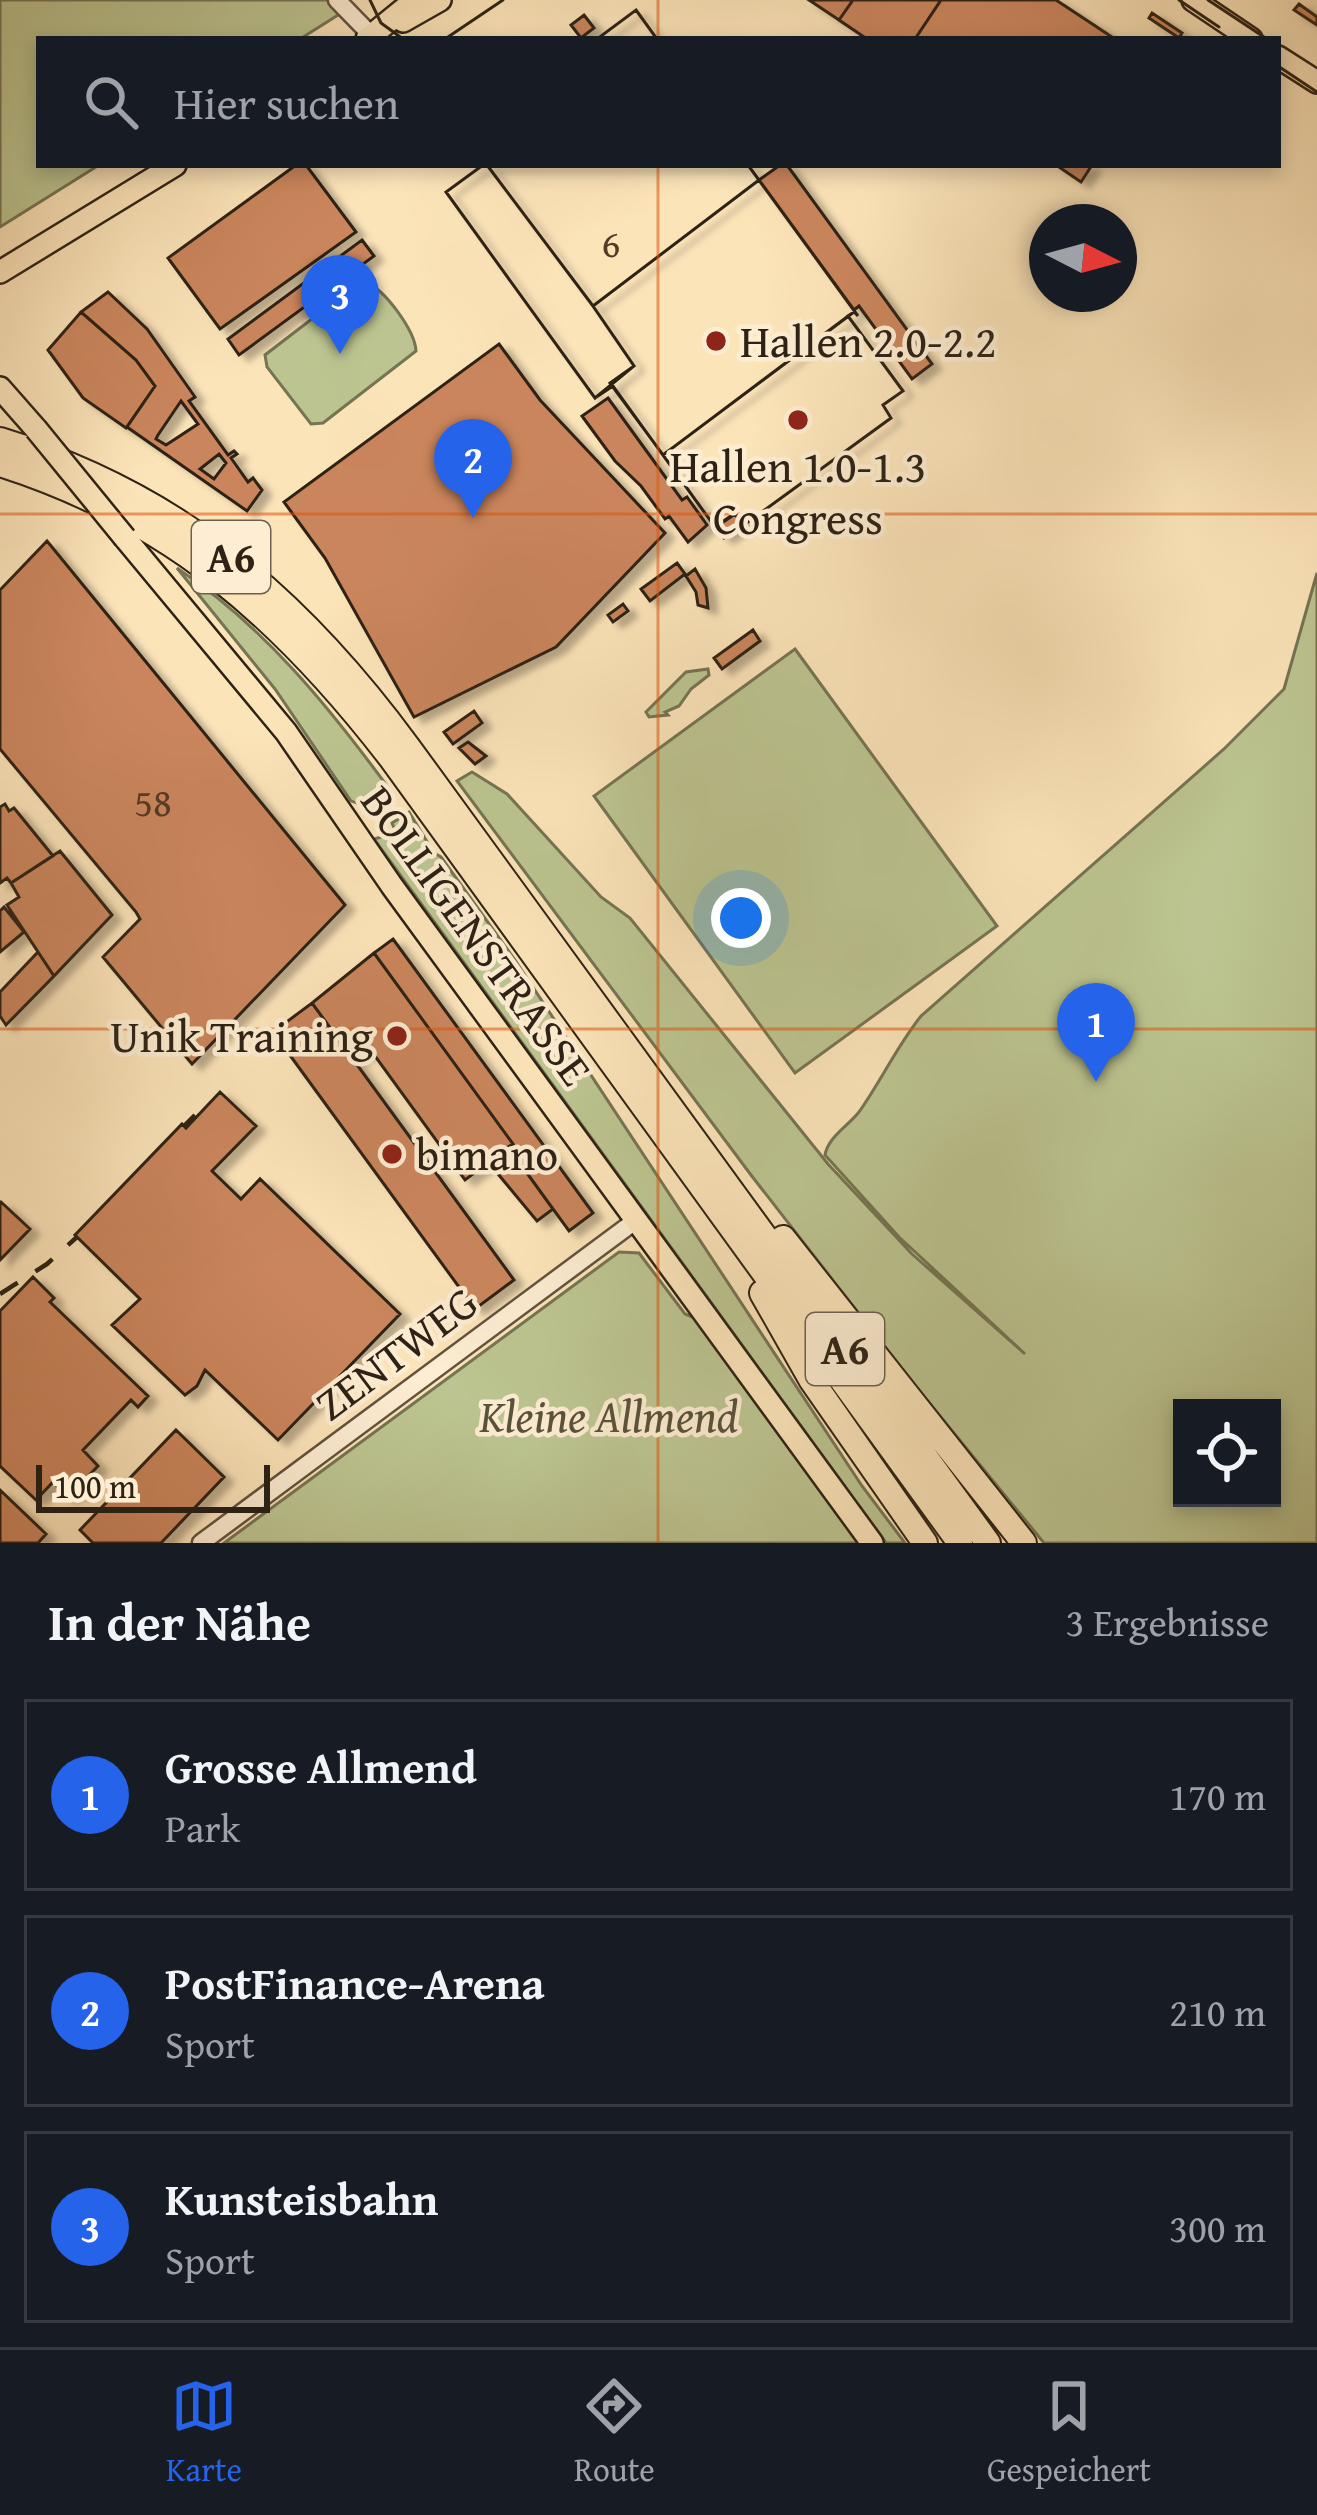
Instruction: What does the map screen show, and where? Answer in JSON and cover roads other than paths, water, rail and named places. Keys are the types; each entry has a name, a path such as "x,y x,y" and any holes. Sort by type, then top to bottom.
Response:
{"highway":[{"name":"A6","path":"0,440 72,464 182,522 252,572 315,632 381,710 988,1543"},
{"name":"A6","path":"0,464 95,501 171,543 238,592 299,648 391,758 960,1543"},
{"path":"704,1153 834,1298 1024,1543"},
{"path":"725,1221 787,1342 926,1543"}],"main road":[{"path":"375,34 416,0"},
{"path":"375,34 440,0"},
{"path":"1193,0 1247,36"},
{"path":"1281,59 1317,82"},
{"path":"0,272 170,168"},
{"name":"BOLLIGENSTRASSE","path":"0,388 286,732 392,886 872,1543"}],"street":[{"path":"338,0 375,34"},
{"name":"ZENTWEG","path":"201,1543 635,1221"}],"tram line":[{"path":"370,0 381,23 399,36"},
{"path":"449,36 503,0"},
{"path":"1179,0 1219,27"},
{"path":"1208,0 1262,36"},
{"path":"1281,68 1317,92"}],"railway":[{"path":"184,1126 195,1115"},
{"path":"0,1294 47,1264 77,1237"}],"place":[{"name":"Hallen 2.0-2.2","path":"716,341"},
{"name":"Kunsteisbahn","path":"340,354"},
{"name":"Hallen 1.0-1.3 Congress","path":"798,420"},
{"name":"PostFinance-Arena","path":"473,518"},
{"name":"Unik Training","path":"397,1036"},
{"name":"Grosse Allmend","path":"1096,1082"},
{"name":"bimano","path":"392,1154"}],"park label":[{"name":"Kleine Allmend","path":"609,1416"}]}
